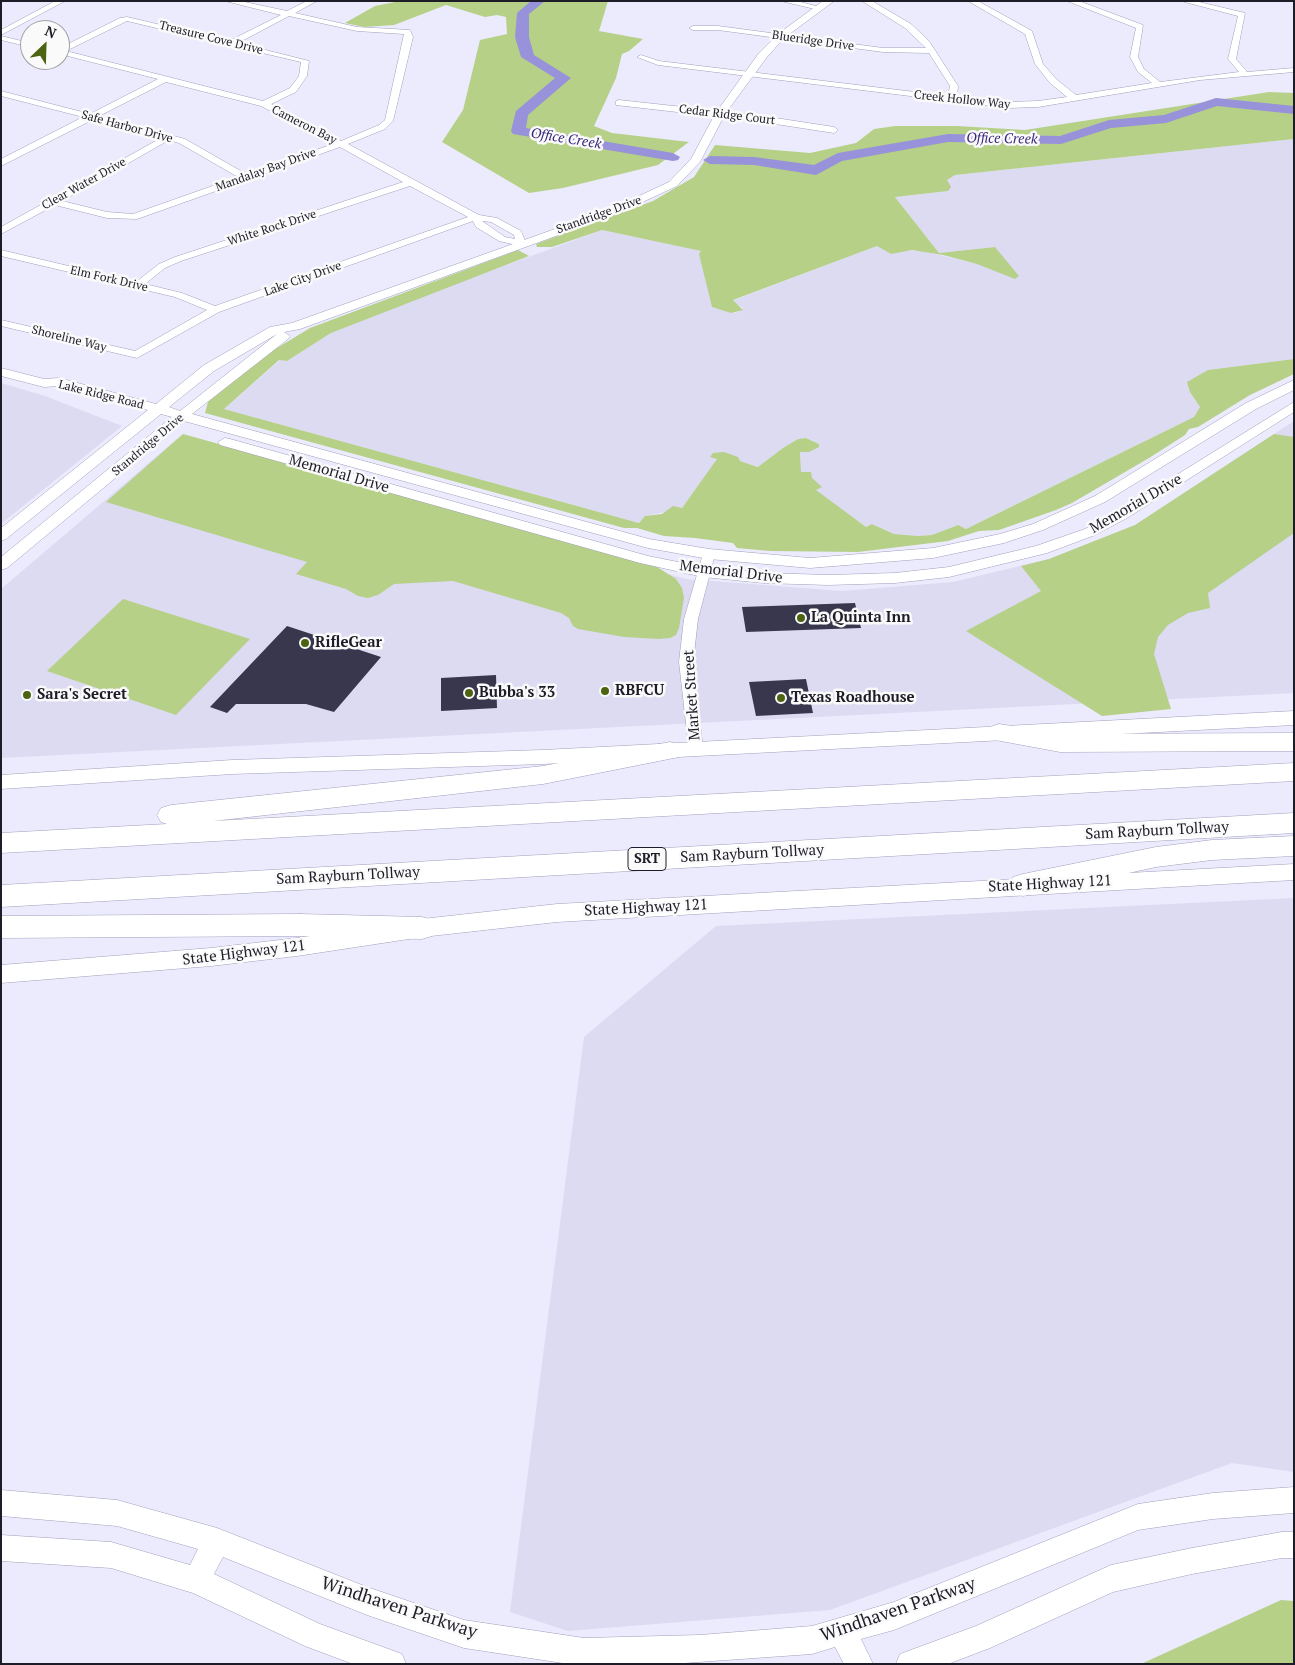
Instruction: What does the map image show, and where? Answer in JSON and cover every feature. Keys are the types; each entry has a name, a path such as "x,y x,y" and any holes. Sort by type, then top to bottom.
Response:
{"highway":[{"path":"999,733 1060,744 1294,742"},
{"path":"1,828 231,810 320,800 543,774 683,750"},
{"path":"1,843 1294,772"},
{"name":"Sam Rayburn Tollway","path":"1,896 1294,823"},
{"path":"1023,885 1156,857 1212,850 1294,846"},
{"path":"1,927 300,925 422,928"}],"main road":[{"path":"1,782 232,767 683,750 1294,718"},
{"name":"State Highway 121","path":"1,974 211,957 422,928 557,913 1023,885 1294,872"}],"street":[{"path":"1,33 61,1"},
{"path":"229,1 287,15"},
{"path":"231,43 313,1"},
{"path":"785,1 819,8"},
{"name":"Standridge Drive","path":"1,536 208,368 244,346 275,330 295,326 615,211 673,184 696,160 720,114 748,75 781,36 829,1"},
{"path":"866,1 908,26 933,51 954,86 952,100"},
{"path":"972,1 1029,33 1039,64 1052,81 1074,98"},
{"path":"1071,1 1140,27 1134,57 1141,70 1158,84"},
{"path":"1185,1 1242,15 1232,59 1244,73"},
{"name":"Mandalay Bay Drive","path":"52,201 107,215 134,217 341,144 382,127 389,121 408,37 407,32 357,29 287,15"},
{"name":"Treasure Cove Drive","path":"70,47 120,20 127,19 305,61 303,76 293,90 264,104"},
{"name":"Blueridge Drive","path":"693,28 718,28 883,50 933,51"},
{"path":"1,38 20,42"},
{"name":"Cameron Bay","path":"70,55 264,104 476,217 478,225 502,239 522,243"},
{"name":"Creek Hollow Way","path":"642,57 658,63 748,75 952,100 1022,105 1158,84 1244,73 1294,70"},
{"path":"1,163 165,79"},
{"name":"Safe Harbor Drive","path":"1,93 192,146 246,178"},
{"name":"Cedar Ridge Court","path":"619,103 720,114 834,130"},
{"name":"Clear Water Drive","path":"1,231 166,138"},
{"name":"White Rock Drive","path":"137,286 162,266 178,259 412,182"},
{"name":"Lake City Drive","path":"137,355 215,310 476,217"},
{"name":"Elm Fork Drive","path":"1,253 178,295 215,310"},
{"name":"Shoreline Way","path":"1,322 137,355"},
{"name":"Standridge Drive","path":"1,565 177,422 217,387 289,333 295,326"},
{"name":"Lake Ridge Road","path":"1,372 44,383 52,391 151,414"},
{"name":"Memorial Drive","path":"177,422 648,543 709,554 810,563 932,554 1004,538 1038,527 1093,503 1251,406 1294,384"},
{"path":"1251,406 1276,418"},
{"name":"Memorial Drive","path":"151,414 516,524 646,560 703,572 828,580 895,578 949,572 1041,550 1090,532 1122,515 1294,406"},
{"name":"Market Street","path":"683,750 686,662 691,619 709,554"},
{"name":"Windhaven Parkway","path":"1,1503 117,1514 217,1540 367,1602 464,1634 584,1652 700,1649 812,1640 894,1616 1138,1517 1213,1506 1294,1500"},
{"path":"196,1580 217,1540"},
{"path":"910,1664 980,1638 1111,1579 1192,1560 1282,1545 1294,1545"},
{"path":"1,1548 111,1555 196,1580 315,1636 392,1664"},
{"path":"842,1632 859,1664"}],"shaded area":[{"path":"1294,139 1294,359 1208,370 1190,392 1200,407 1194,417 966,529 958,525 932,535 918,536 894,534 873,524 866,527 815,490 821,487 801,472 800,452 809,452 819,444 807,438 798,439 783,448 759,467 740,461 718,459 681,509 645,516 639,523 224,409 280,360 287,361 331,333 422,296 602,230 701,251 712,307 736,313 743,308 732,301 877,246 891,254 904,250 923,251 977,264 995,247 939,253 895,197 948,191 947,180 955,175"},
{"path":"1,383 45,396 122,426 1,524"},
{"path":"1294,421 1294,693 1,758 1,589 178,438 686,579 842,591 953,582 1049,559 1135,525"},
{"path":"1294,898 1294,1472 1232,1463 830,1610 568,1631 510,1612 584,1037 716,926"}],"green space":[{"path":"400,1 608,1 599,31 643,39 629,51 622,54 616,78 594,126 612,133 689,142 658,165 563,188 529,193 442,142 463,110 480,40 507,34 506,17 497,15 485,17 446,5 394,25 364,27 345,23 375,6"},
{"path":"1269,92 1294,93 1294,139 955,175 947,180 951,187 948,191 895,197 939,253 995,247 1019,276 1015,279 977,264 943,255 912,250 891,254 877,246 733,300 743,310 731,313 712,307 699,254 701,251 602,230 552,247 537,247 536,244 653,201 694,177 715,145 810,153 856,143 874,129 895,126 957,126 1025,130"},
{"path":"518,250 529,256 331,333 287,361 279,360 224,409 639,523 645,516 662,514 673,506 682,508 717,459 710,457 713,453 724,452 738,457 740,461 758,467 783,448 798,439 806,438 819,444 819,447 809,452 800,452 801,472 811,472 812,478 822,487 816,490 866,527 872,524 894,534 918,536 932,535 958,525 966,529 1194,417 1200,407 1190,392 1187,382 1208,370 1294,359 1294,374 1250,395 1198,427 1189,429 1185,435 1149,458 1072,503 1056,510 999,530 979,531 948,541 858,552 770,551 737,548 733,543 664,536 637,528 624,528 205,413 208,402 262,357 310,328"},
{"path":"183,434 654,565 676,579 682,588 684,598 679,628 676,635 670,638 659,639 624,637 578,629 573,626 569,618 561,613 453,581 394,584 378,595 368,598 358,596 346,589 296,574 307,562 106,502"},
{"path":"1274,434 1294,437 1294,533 1208,593 1210,608 1188,613 1168,625 1158,637 1154,654 1171,709 1102,716 966,631 1041,591 1021,566 1049,559 1135,525"},
{"path":"123,599 250,639 176,715 47,671"},
{"path":"1281,1600 1294,1601 1294,1664 1141,1664"}],"building":[{"name":"La Quinta Inn","path":"855,603 861,628 746,632 742,607"},
{"name":"RifleGear","path":"287,626 381,657 334,712 306,704 236,704 227,713 210,707"},
{"name":"Bubba's 33","path":"496,675 497,708 441,711 441,678"},
{"name":"Texas Roadhouse","path":"806,679 813,713 756,716 749,682"}],"waterway":[{"name":"Office Creek","path":"539,1 523,13 522,37 528,57 564,78 521,114 518,131 673,157"},
{"name":"Office Creek","path":"710,160 754,161 816,170 838,157 948,138 1041,138 1061,140 1109,124 1166,119 1216,102 1294,110"}],"place":[{"name":"La Quinta Inn","path":"801,618"},
{"name":"RifleGear","path":"305,643"},
{"name":"RBFCU","path":"605,691"},
{"name":"Bubba's 33","path":"469,693"},
{"name":"Sara's Secret","path":"27,695"},
{"name":"Texas Roadhouse","path":"781,698"}]}
